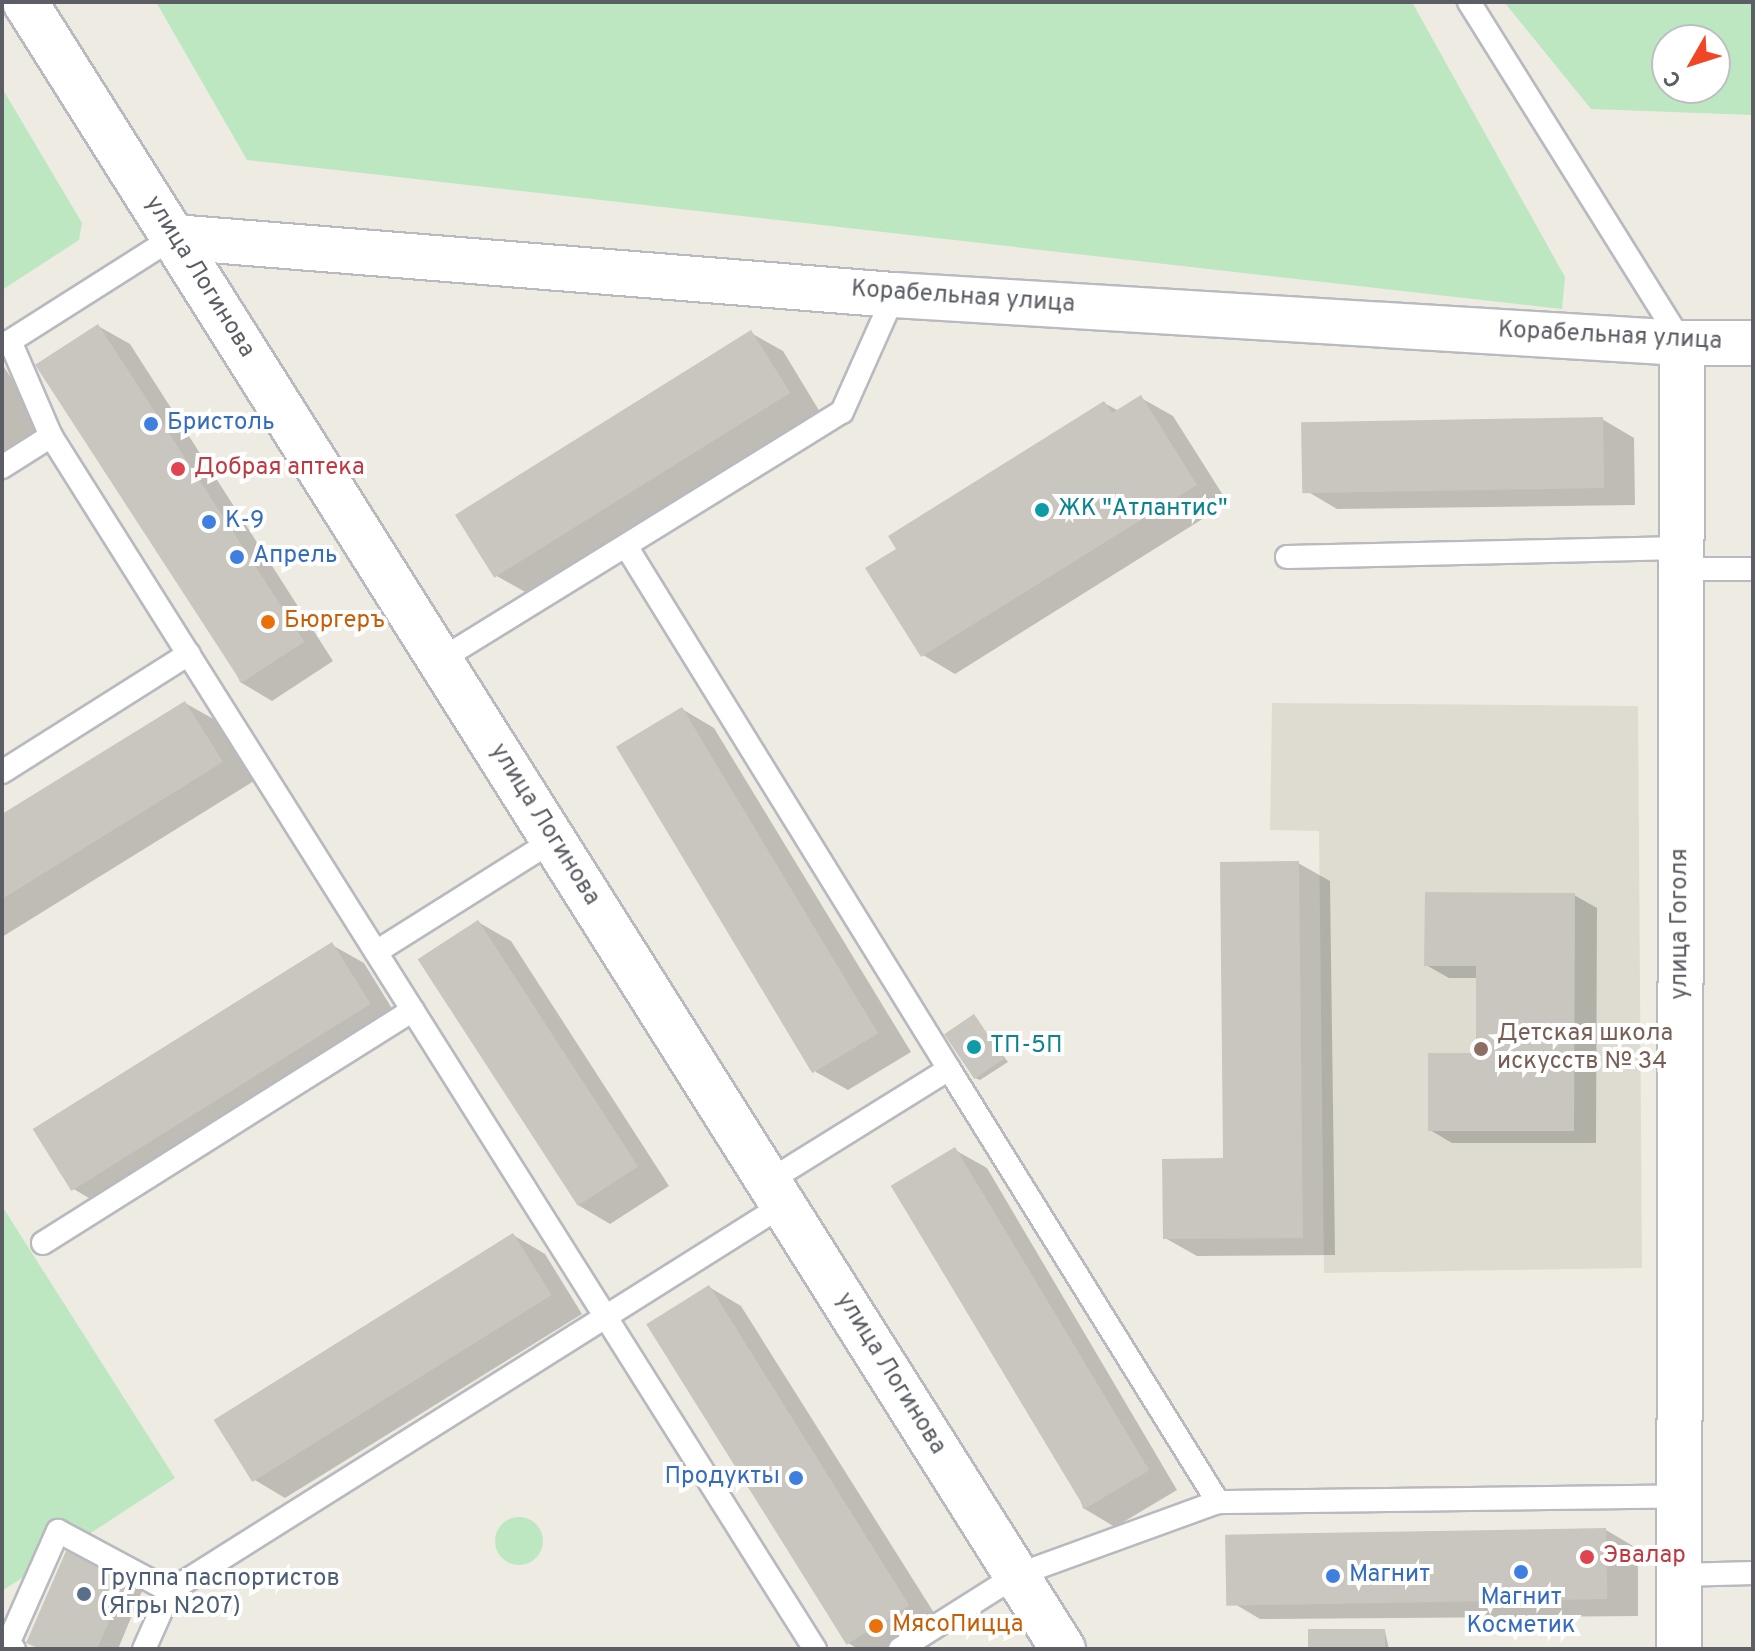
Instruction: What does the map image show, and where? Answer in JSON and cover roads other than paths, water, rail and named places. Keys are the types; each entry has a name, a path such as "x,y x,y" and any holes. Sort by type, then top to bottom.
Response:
{"street":[{"name":"улица Логинова","path":"25,2 1063,1649"},
{"name":"Корабельная улица","path":"174,237 894,295 1682,343 1753,343"},
{"name":"улица Гоголя","path":"1679,1649 1682,343"}],"lane":[{"path":"1469,2 1682,343"},
{"path":"174,237 10,341 51,436 815,1649"},
{"path":"440,660 842,412 894,295"},
{"path":"2,467 51,436"},
{"path":"626,546 1218,1502"},
{"path":"1287,557 1681,558 1753,569"},
{"path":"2,772 189,654"},
{"path":"376,952 554,840"},
{"path":"43,1243 413,1010"},
{"path":"144,1649 170,1591 606,1317 949,1069"},
{"path":"900,1649 1017,1575 1218,1502 1679,1496"},
{"path":"14,1649 7,1646 58,1531 170,1591"},
{"path":"1679,1575 1753,1573"}],"place":[{"name":"Бристоль","path":"151,424"},
{"name":"Добрая аптека","path":"178,469"},
{"name":"ЖК \"Атлантис\"","path":"1042,510"},
{"name":"К-9","path":"209,522"},
{"name":"Апрель","path":"237,557"},
{"name":"Бюргеръ","path":"268,622"},
{"name":"ТП-5П","path":"974,1047"},
{"name":"Детская школа искусств № 34","path":"1481,1049"},
{"name":"Продукты","path":"796,1478"},
{"name":"Эвалар","path":"1587,1557"},
{"name":"Магнит Косметик","path":"1521,1572"},
{"name":"Магнит","path":"1333,1576"},
{"name":"Группа паспортистов (Ягры N207)","path":"84,1594"},
{"name":"МясоПицца","path":"876,1626"}]}
